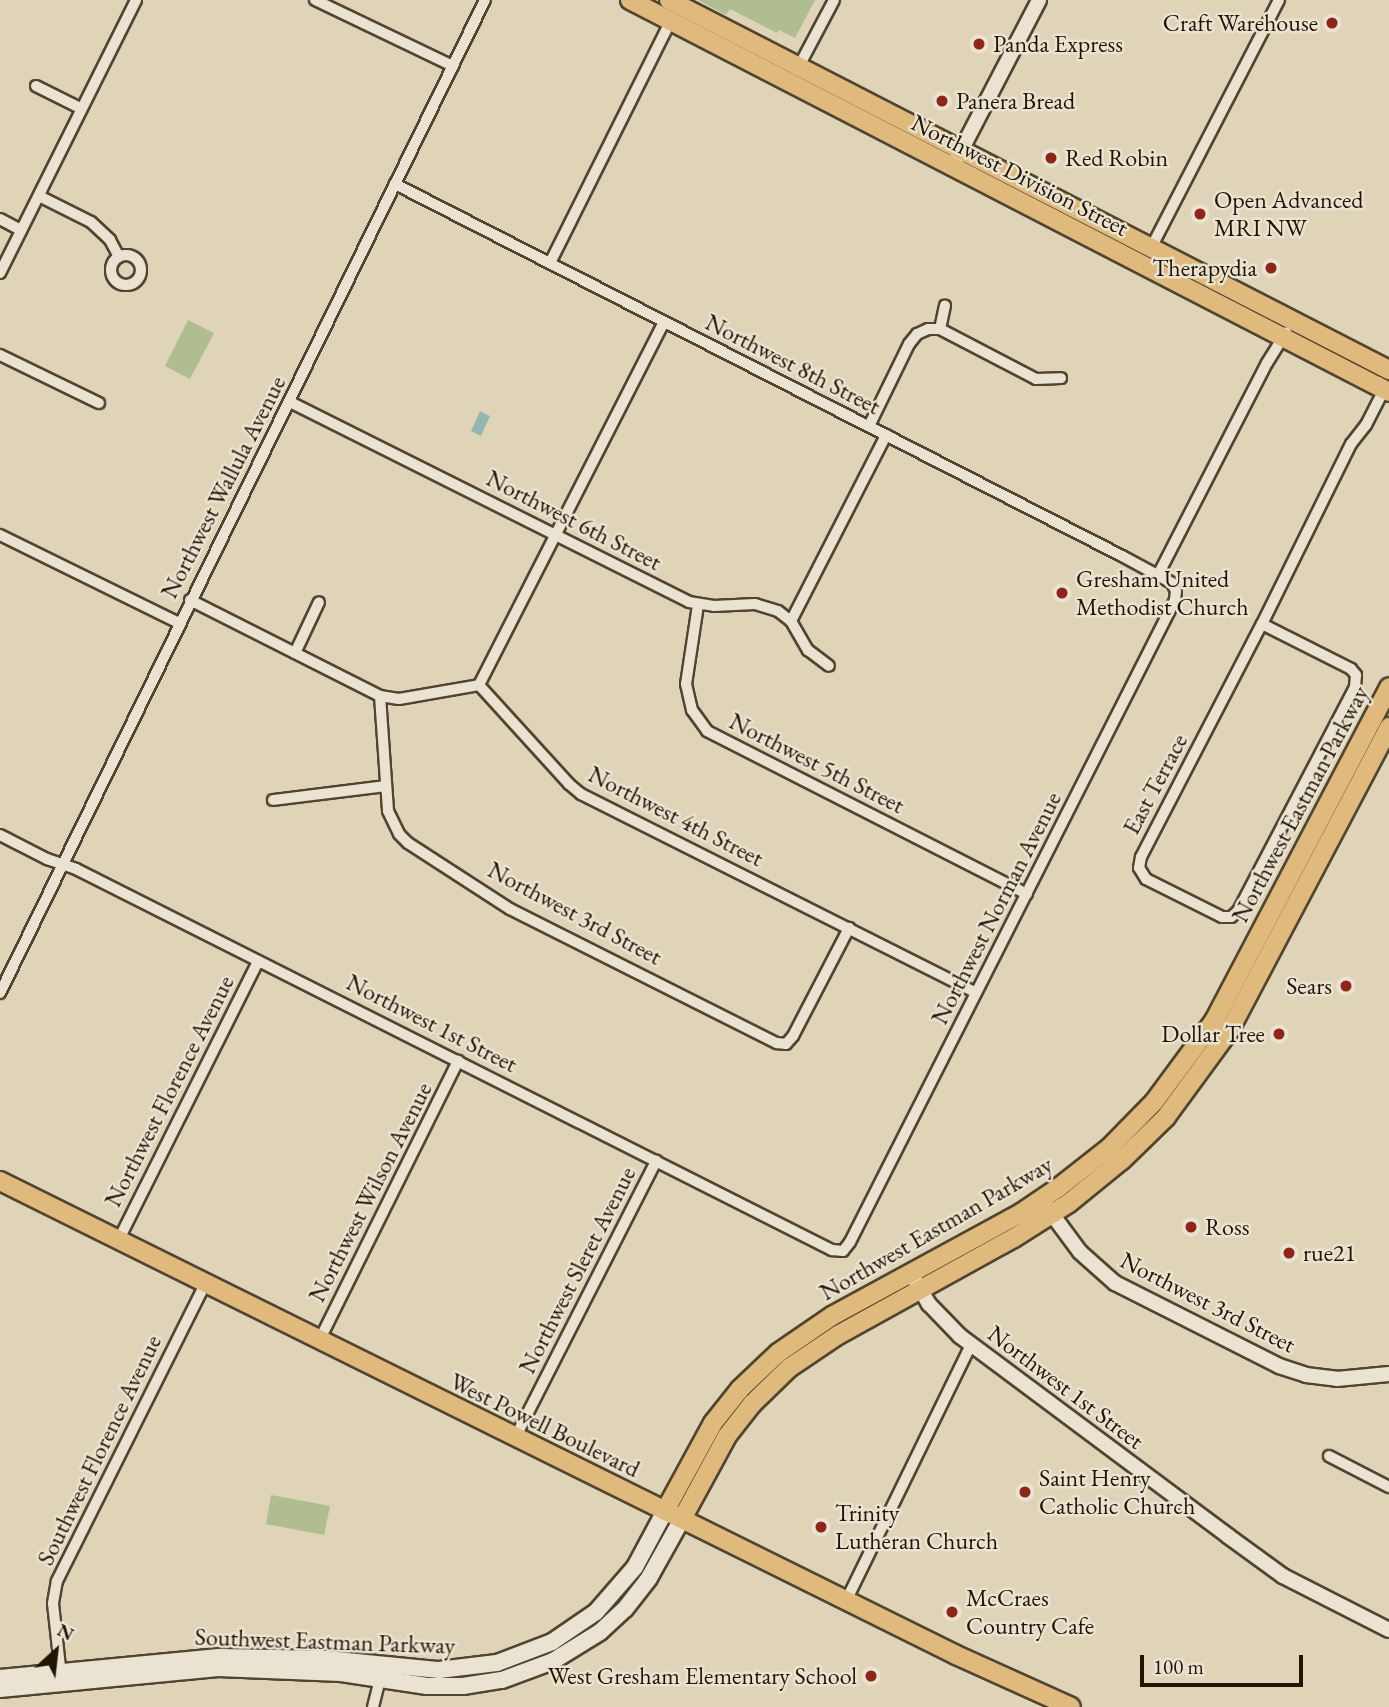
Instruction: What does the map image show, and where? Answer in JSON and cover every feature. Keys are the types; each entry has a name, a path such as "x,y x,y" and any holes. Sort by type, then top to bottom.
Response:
{"main road":[{"name":"Northwest Division Street","path":"630,0 1386,391"},
{"name":"Northwest Division Street","path":"669,0 1389,370"},
{"name":"Northwest Eastman Parkway","path":"682,1519 727,1436 763,1393 821,1345 1042,1199 1126,1132 1194,1052 1230,990 1389,687"},
{"name":"Northwest Eastman Parkway","path":"665,1511 708,1430 762,1367 820,1323 916,1281 1052,1215 1098,1182 1139,1145 1209,1063 1241,1010 1389,727"},
{"name":"West Powell Boulevard","path":"0,1181 846,1601 1000,1676 1071,1707"},
{"name":"Southwest Eastman Parkway","path":"382,1672 477,1667 526,1655 552,1642 584,1621 621,1586 646,1549 665,1511"},
{"name":"Southwest Eastman Parkway","path":"0,1689 61,1677 219,1657 314,1658 382,1672 427,1686 479,1685 530,1671 566,1654 600,1632 625,1609 655,1569 682,1519"},
{"name":"Southwest Eastman Parkway","path":"0,1678 61,1677"}],"street":[{"path":"0,273 136,0"},
{"path":"315,0 453,66"},
{"name":"Northwest Wallula Avenue","path":"0,993 485,0"},
{"path":"790,85 834,0"},
{"path":"952,168 1039,0"},
{"path":"1151,248 1279,0"},
{"path":"550,263 670,22"},
{"path":"36,86 82,109"},
{"name":"Northwest 8th Street","path":"395,184 1172,583"},
{"path":"38,196 91,222 110,240 119,257"},
{"path":"0,219 21,230"},
{"path":"940,329 944,306"},
{"path":"190,600 380,696 399,699 479,685 664,322"},
{"path":"1158,575 1282,338 1294,322"},
{"path":"869,426 917,334 928,329 940,329 1036,379 1061,378"},
{"path":"0,355 99,403"},
{"name":"East Terrace","path":"1262,624 1351,669 1356,675 1354,687 1238,911 1231,917 1222,917 1146,879 1139,868 1140,857 1262,624 1340,464 1386,391"},
{"name":"Northwest 6th Street","path":"290,402 698,605 755,604 778,611 791,621"},
{"path":"830,666 808,650 791,621 886,435"},
{"path":"0,535 179,623"},
{"name":"Northwest Norman Avenue","path":"843,1251 850,1242 1175,600 1176,590 1172,583"},
{"path":"295,653 319,603"},
{"name":"Northwest 5th Street","path":"698,605 685,684 692,710 708,731 1027,894"},
{"name":"Northwest 4th Street","path":"479,685 581,794 976,993"},
{"name":"Northwest 3rd Street","path":"380,696 388,811 399,834 510,909 786,1044 849,928"},
{"path":"273,800 385,786"},
{"name":"Northwest 1st Street","path":"0,835 47,859 62,863 832,1250 843,1251"},
{"name":"Northwest Florence Avenue","path":"118,1241 258,961"},
{"name":"Northwest Wilson Avenue","path":"319,1341 458,1061"},
{"name":"Northwest Sleret Avenue","path":"516,1436 656,1161"},
{"name":"Northwest 3rd Street","path":"1042,1199 1080,1252 1115,1283 1279,1366 1306,1375 1337,1379 1389,1374"},
{"name":"Northwest 1st Street","path":"916,1281 939,1316 971,1345 1274,1570 1389,1630"},
{"name":"Southwest Florence Avenue","path":"61,1677 53,1603 57,1581 205,1284"},
{"path":"846,1601 971,1345"},
{"path":"1329,1456 1389,1487"},
{"path":"373,1707 382,1672"}],"green space":[{"path":"698,0 815,0 795,38 779,30 777,33 730,9 726,15"},
{"path":"188,320 214,333 190,379 165,366"},
{"path":"271,1495 330,1506 324,1535 266,1524"}],"water":[{"path":"480,411 490,416 481,436 471,431"}],"place":[{"name":"Craft Warehouse","path":"1332,23"},
{"name":"Panda Express","path":"979,44"},
{"name":"Panera Bread","path":"942,101"},
{"name":"Red Robin","path":"1051,158"},
{"name":"Open Advanced MRI NW","path":"1200,214"},
{"name":"Therapydia","path":"1271,268"},
{"name":"Gresham United Methodist Church","path":"1062,593"},
{"name":"Sears","path":"1346,986"},
{"name":"Dollar Tree","path":"1279,1034"},
{"name":"Ross","path":"1191,1227"},
{"name":"rue21","path":"1289,1253"},
{"name":"Saint Henry Catholic Church","path":"1025,1492"},
{"name":"Trinity Lutheran Church","path":"821,1527"},
{"name":"McCraes Country Cafe","path":"952,1612"},
{"name":"West Gresham Elementary School","path":"871,1676"}]}
